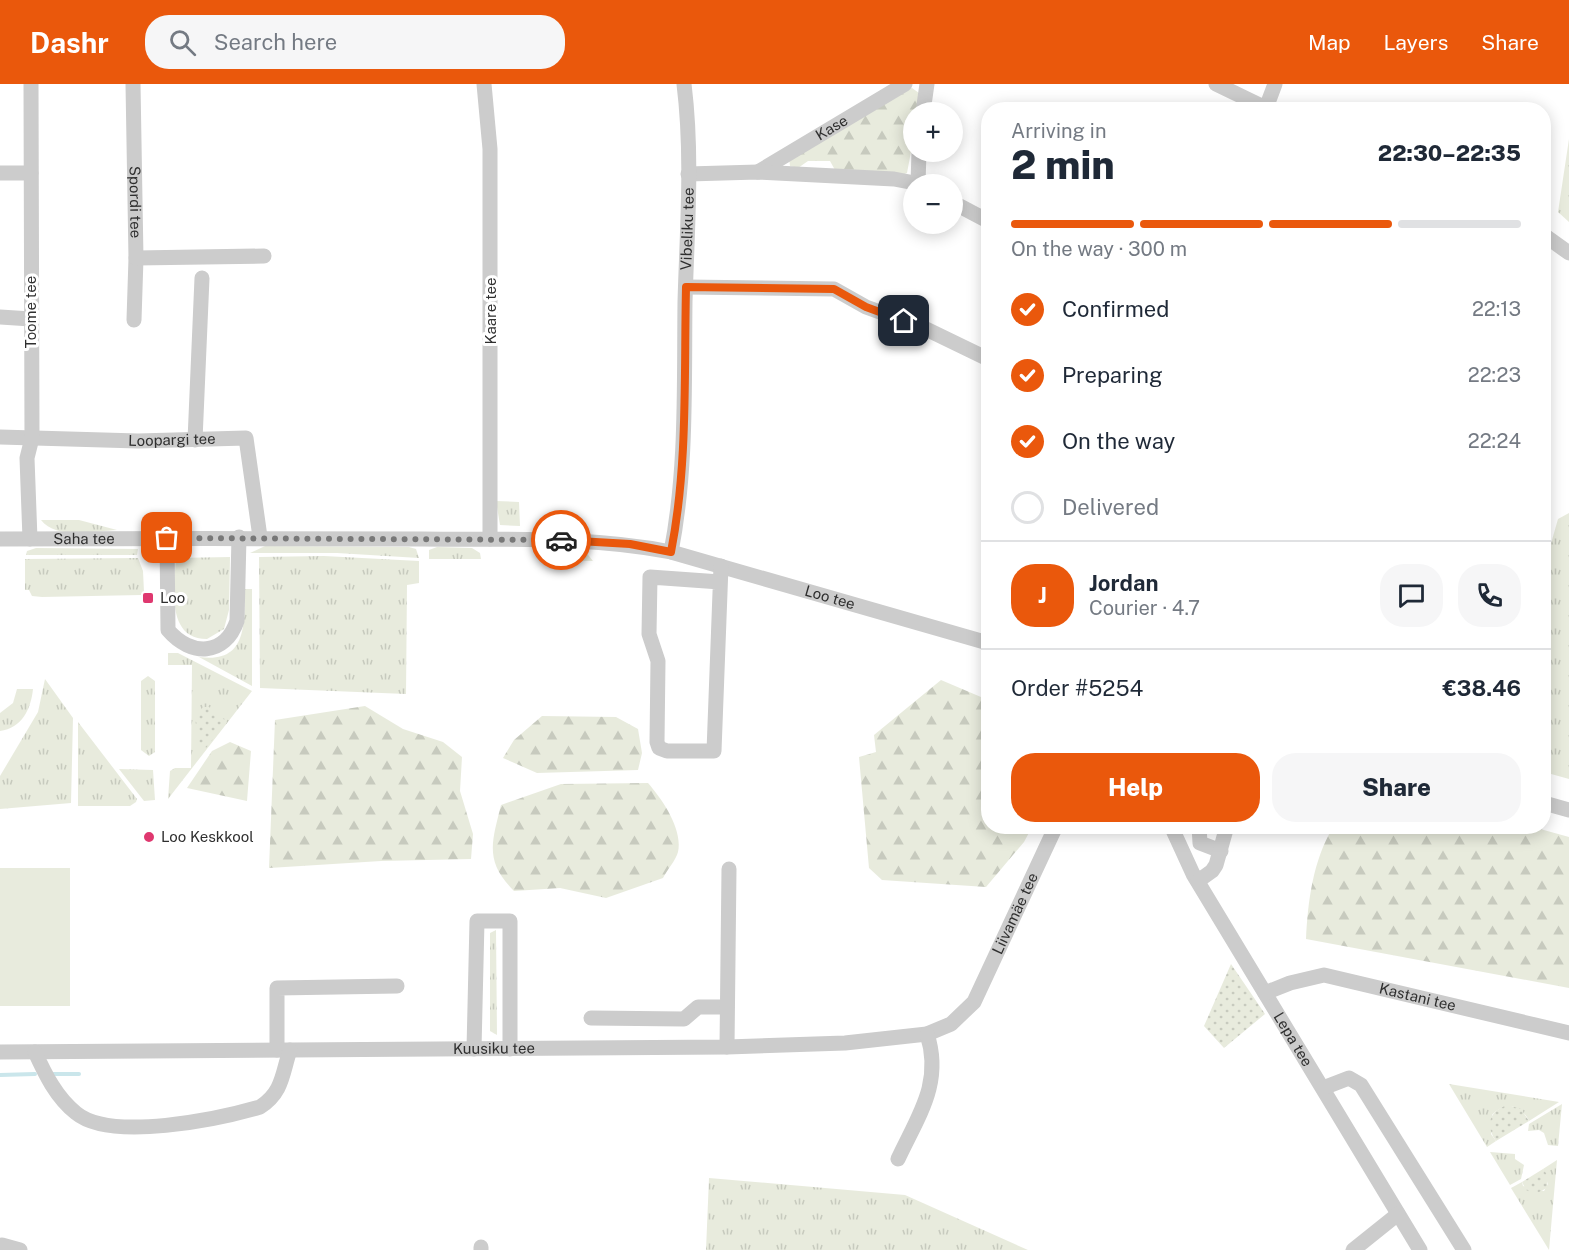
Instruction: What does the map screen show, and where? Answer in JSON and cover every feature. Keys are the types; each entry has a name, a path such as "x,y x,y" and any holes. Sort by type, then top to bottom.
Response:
{"street":[{"name":"Toome tee","path":"30,539 27,458 32,438 31,84"},
{"name":"Spordi tee","path":"133,84 136,258 134,320"},
{"name":"Kaare tee","path":"484,84 490,160 490,539"},
{"name":"Vibeliku tee","path":"671,552 678,515 683,443 688,174 684,84"},
{"name":"Kase","path":"758,172 905,84"},
{"path":"924,102 927,84"},
{"path":"1216,84 1253,102"},
{"path":"1270,102 1275,84"},
{"name":"Kase","path":"688,174 758,172 903,181"},
{"path":"0,173 31,174"},
{"path":"963,208 981,217"},
{"path":"1551,240 1569,253"},
{"path":"136,258 264,256"},
{"path":"195,440 202,278"},
{"path":"686,287 834,289 866,307 924,328 981,356"},
{"path":"0,317 31,319"},
{"name":"Loopargi tee","path":"0,437 195,440 246,438 260,537"},
{"path":"167,538 168,630 181,642 202,649 224,644 233,633 237,621 239,537"},
{"name":"Saha tee","path":"0,539 260,537 595,541 671,552"},
{"name":"Loo tee","path":"671,552 721,574 981,642"},
{"path":"721,574 714,751 667,751 659,748 657,742 658,661 649,634 650,577 721,574"},
{"path":"1551,804 1569,810"},
{"name":"Liivamäe tee","path":"974,1002 1052,834"},
{"name":"Lepa tee","path":"1174,834 1182,854 1420,1250"},
{"path":"1199,834 1200,843 1221,851"},
{"path":"1198,881 1212,871 1221,851 1225,834"},
{"path":"727,1047 729,869"},
{"path":"474,1049 477,921 510,921 510,1049"},
{"name":"Kastani tee","path":"1265,993 1290,983 1324,975 1569,1033"},
{"path":"34,1052 64,1102 77,1114 105,1126 145,1127 260,1107 272,1099 282,1084 283,1050 277,988 397,986"},
{"name":"Kuusiku tee","path":"0,1052 727,1047 845,1042 927,1034 951,1024 974,1002"},
{"path":"591,1018 684,1019 698,1007 727,1007"},
{"path":"898,1159 930,1091 933,1077 933,1053 927,1034"},
{"path":"1323,1088 1349,1078 1361,1085 1464,1250"},
{"path":"1353,1250 1398,1214"},
{"path":"2,1245 20,1250"}],"green space":[{"path":"912,88 919,93 919,102 903,102 903,162 909,162 907,173 900,176 835,170 830,161 808,161 798,168 790,166 789,158 901,90"},
{"path":"1569,139 1569,222 1558,212"},
{"path":"496,501 519,502 520,526 500,525"},
{"path":"1569,513 1569,779 1551,774 1551,544 1558,519"},
{"path":"41,520 79,520 117,530 87,533 66,532 56,530"},
{"path":"265,546 409,547 416,549 419,558 337,553 250,553"},
{"path":"437,547 472,548 480,553 481,559 429,559 429,550"},
{"path":"36,548 138,549 137,555 26,555 27,551"},
{"path":"553,549 585,551 593,561 540,560 545,552"},
{"path":"324,556 419,561 419,583 407,585 406,694 260,688 259,557"},
{"path":"230,557 229,610 224,629 207,639 194,637 185,630 175,609 176,558"},
{"path":"138,558 143,571 144,592 141,595 42,597 32,596 29,590 25,590 25,559"},
{"path":"245,589 252,589 252,686 199,657 227,654 235,648 243,627"},
{"path":"168,653 178,653 252,691 168,799 170,771 175,768 191,768 192,665 168,665"},
{"path":"148,676 155,681 155,752 149,756 141,750 141,681"},
{"path":"45,679 73,718 71,803 0,809 0,776 38,712"},
{"path":"941,680 981,697 981,834 1028,834 986,887 882,880 869,868 859,757 876,752 874,735"},
{"path":"17,689 33,689 30,704 20,722 0,731 0,713 13,703"},
{"path":"365,706 403,729 443,742 462,757 460,791 473,834 471,859 381,861 269,868 275,720"},
{"path":"203,707 209,707 227,722 206,748 198,741 195,717"},
{"path":"542,716 616,717 638,729 642,753 638,770 537,773 503,758 514,740"},
{"path":"78,722 137,799 136,802 130,806 78,806"},
{"path":"230,742 251,751 247,801 187,788 212,751"},
{"path":"119,769 153,770 155,800 144,801"},
{"path":"648,783 670,815 679,843 678,852 663,878 606,898 560,888 514,891 504,880 494,860 493,851 501,805 561,784"},
{"path":"1551,832 1569,837 1569,988 1306,939 1313,881 1329,834 1551,834"},
{"path":"0,868 70,868 70,1006 0,1006"},
{"path":"496,930 497,1035 490,1031 490,933"},
{"path":"1231,964 1265,1014 1224,1048 1204,1026"},
{"path":"1449,1084 1559,1102 1529,1121 1522,1111 1512,1106 1497,1111 1492,1115 1491,1134 1496,1141 1487,1147"},
{"path":"1562,1104 1558,1146 1548,1145 1544,1133 1539,1130 1528,1131 1529,1124"},
{"path":"1508,1105 1521,1109 1529,1121 1496,1141 1491,1130 1491,1119 1497,1111"},
{"path":"1490,1152 1515,1154 1515,1159 1524,1165 1521,1179 1510,1185"},
{"path":"1557,1160 1549,1250 1511,1188 1522,1182 1523,1186 1544,1191 1548,1184 1543,1169"},
{"path":"1543,1169 1548,1176 1547,1188 1535,1194 1526,1190 1522,1182"},
{"path":"709,1178 905,1195 1028,1250 706,1250"}],"waterway":[{"path":"0,1075 35,1074"},
{"path":"52,1074 79,1074"}],"way so far":[{"path":"167,538 561,540"}],"place":[{"name":"Loo","path":"148,598"},
{"name":"Loo Keskkool","path":"149,837"}],"route":[{"path":"561,540 630,544 671,552 678,515 683,443 686,287 834,289 866,307 904,321"}]}
